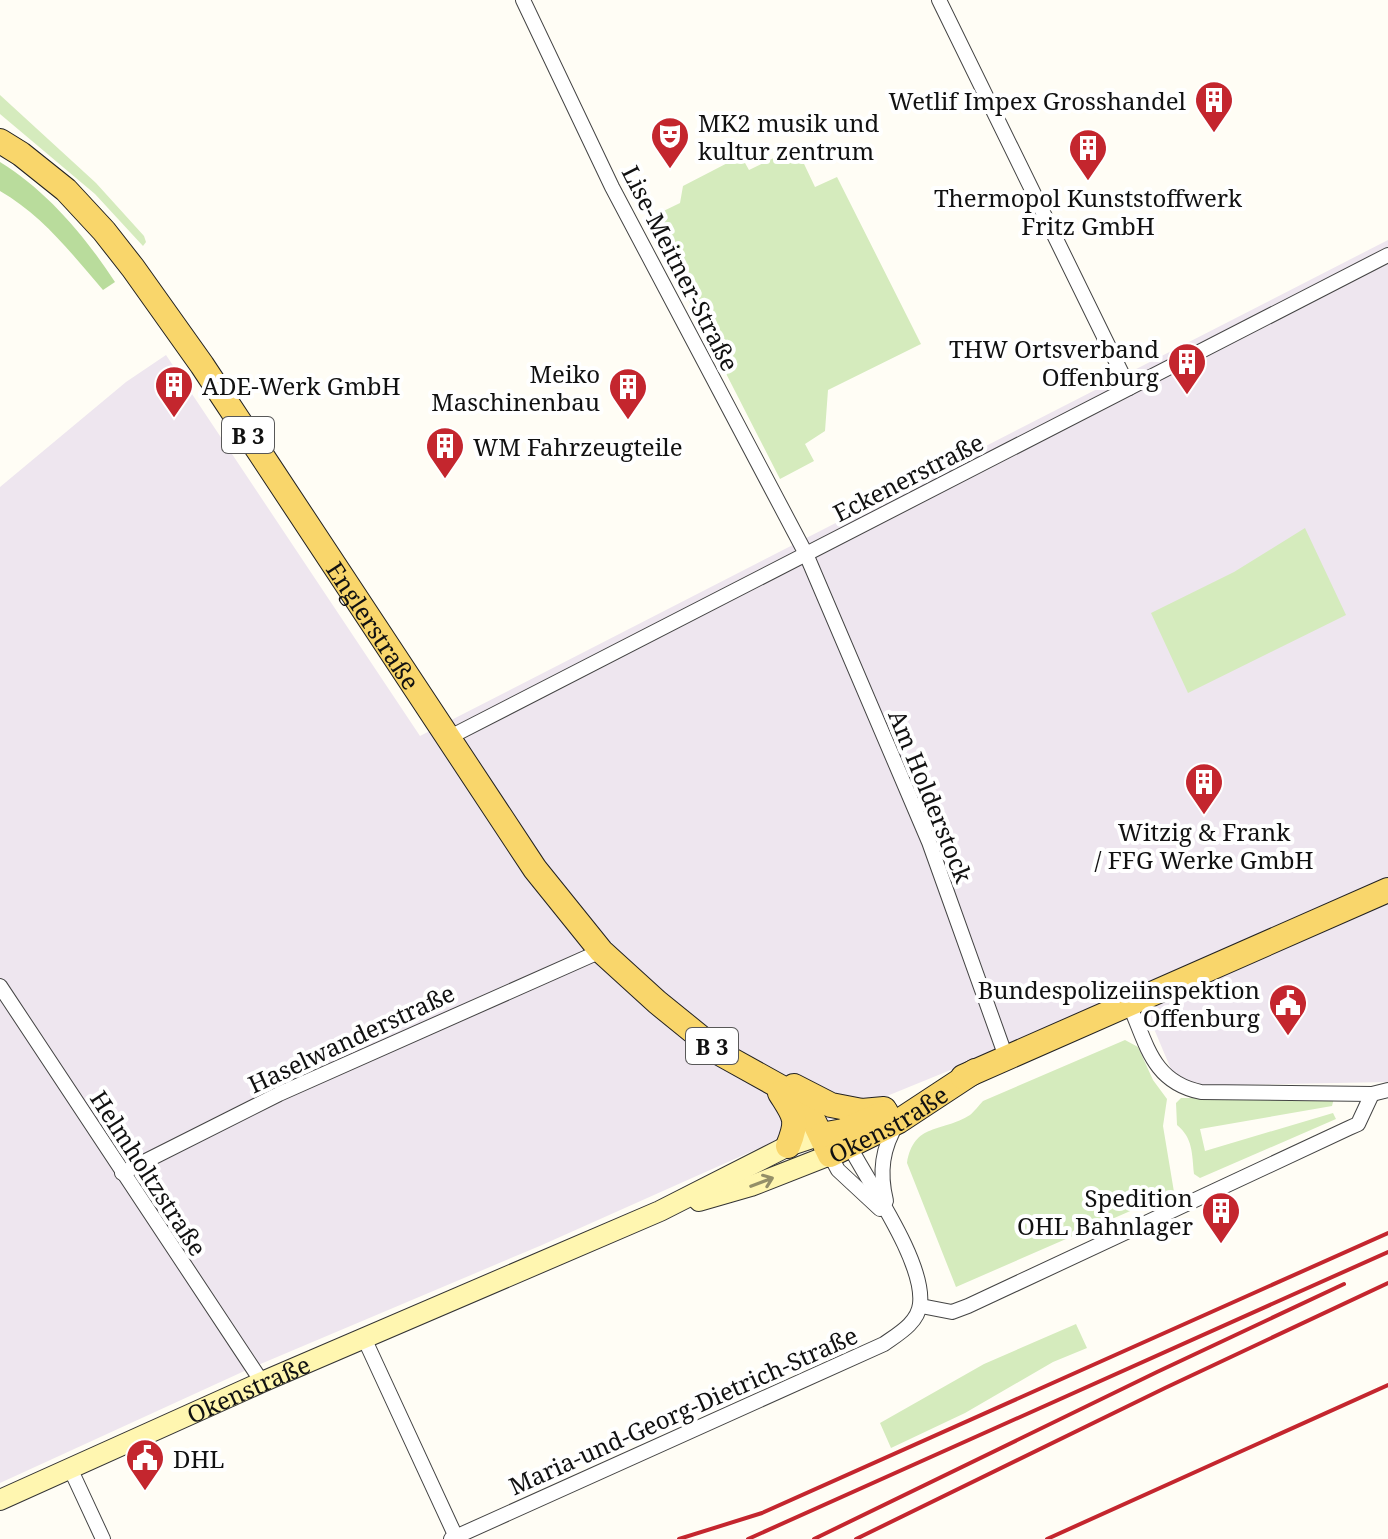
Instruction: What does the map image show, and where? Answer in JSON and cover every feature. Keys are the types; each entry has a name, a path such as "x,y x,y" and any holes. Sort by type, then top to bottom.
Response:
{"main road":[{"name":"Englerstraße","path":"0,141 66,190 133,268 202,365 535,869 601,951 721,1054 793,1094 836,1142"},
{"name":"Okenstraße","path":"660,1211 751,1186 897,1114 975,1071 1388,890"},
{"name":"Englerstraße","path":"772,1081 800,1087 831,1105 897,1114"},
{"name":"Englerstraße","path":"772,1081 796,1117 788,1146"},
{"path":"831,1105 836,1142"},
{"name":"Okenstraße","path":"0,1500 262,1382 660,1211 788,1146 836,1142"}],"street":[{"name":"Lise-Meitner-Straße","path":"523,0 612,187 806,554"},
{"path":"939,0 1129,388"},
{"name":"Eckenerstraße","path":"448,738 1388,255"},
{"name":"Am Holderstock","path":"806,554 929,842 1006,1057"},
{"name":"Haselwanderstraße","path":"122,1173 279,1094 601,951"},
{"name":"Helmholtzstraße","path":"0,986 262,1382"},
{"path":"1129,1004 1158,1068 1168,1080 1183,1089 1201,1092 1372,1094 1388,1090"},
{"path":"836,1142 889,1217 908,1252 919,1282 921,1306 952,1312 1358,1124 1372,1094"},
{"path":"889,1217 881,1165 897,1114"},
{"path":"836,1142 838,1170 889,1217"},
{"name":"Maria-und-Georg-Dietrich-Straße","path":"454,1538 884,1344 915,1319 921,1306"},
{"path":"364,1338 454,1538"},
{"path":"70,1468 103,1539"}],"shaded area":[{"path":"1388,240 1388,1082 1178,1086 1139,993 757,1149 542,1245 251,1368 0,1483 0,487 126,382 166,355 420,736"}],"green space":[{"path":"0,95 96,183 144,236 146,242 143,246 95,194 0,114"},
{"path":"796,147 815,187 837,177 921,344 828,390 825,431 805,444 814,461 780,479 647,219 680,203 683,186 741,156 749,170"},
{"path":"0,162 34,187 64,216 115,282 103,290 43,223 0,191"},
{"path":"1305,528 1346,615 1188,693 1151,613 1234,572"},
{"path":"1125,1040 1138,1047 1153,1080 1167,1099 1163,1126 1174,1192 956,1287 907,1163 916,1141 931,1130 960,1121 983,1101"},
{"path":"1181,1098 1334,1098 1332,1106 1200,1129 1205,1151 1333,1113 1336,1119 1200,1178 1194,1174 1189,1141 1177,1125 1176,1103"},
{"path":"1076,1324 1087,1348 1053,1362 965,1413 891,1448 880,1423 984,1364"}],"railway":[{"path":"679,1539 762,1513 1388,1233"},
{"path":"748,1539 1388,1252"},
{"path":"856,1539 1388,1283"},
{"path":"814,1539 1344,1284"},
{"path":"1047,1539 1388,1385"}],"place":[{"name":"Wetlif Impex Grosshandel","path":"1214,134"},
{"name":"MK2 musik und kultur zentrum","path":"670,170"},
{"name":"Thermopol Kunststoffwerk Fritz GmbH","path":"1088,182"},
{"name":"THW Ortsverband Offenburg","path":"1187,396"},
{"name":"ADE-Werk GmbH","path":"174,419"},
{"name":"Meiko Maschinenbau","path":"628,421"},
{"name":"WM Fahrzeugteile","path":"445,480"},
{"name":"Witzig & Frank / FFG Werke GmbH","path":"1204,816"},
{"name":"Bundespolizeiinspektion Offenburg","path":"1288,1037"},
{"name":"Spedition OHL Bahnlager","path":"1221,1245"},
{"name":"DHL","path":"145,1492"}]}
